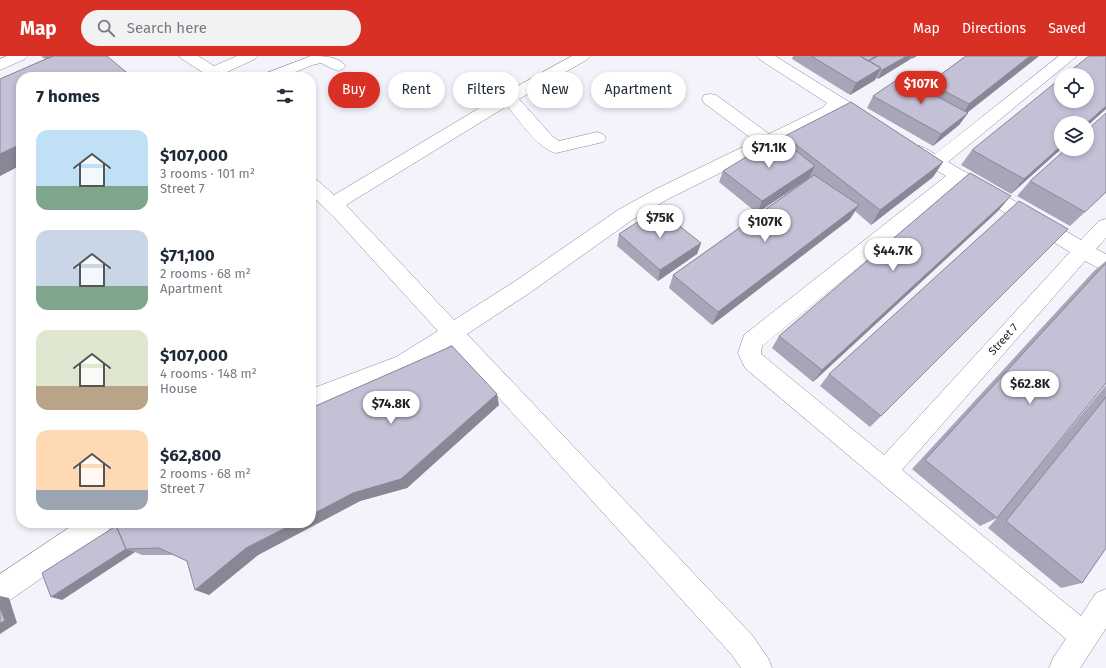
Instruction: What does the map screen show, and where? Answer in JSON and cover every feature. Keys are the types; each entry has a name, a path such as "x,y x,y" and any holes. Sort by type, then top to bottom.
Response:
{"street":[{"path":"0,65 20,56"},
{"path":"187,56 213,72"},
{"path":"223,72 250,56"},
{"path":"519,92 583,56"},
{"path":"770,60 792,56"},
{"path":"936,162 1069,56"},
{"path":"282,72 320,58 327,59 338,66"},
{"path":"770,60 863,118"},
{"path":"710,99 768,142"},
{"path":"316,397 404,364 452,334 625,215 662,194 828,112 836,102"},
{"path":"332,205 492,108"},
{"path":"518,108 547,141 556,147 597,138"},
{"path":"903,142 1106,264"},
{"path":"958,176 752,341 748,353 752,361 1084,636"},
{"path":"316,190 340,211 452,334 742,645 758,668"},
{"name":"Street 7","path":"885,470 1082,250 1106,226"},
{"path":"0,590 92,528"},
{"path":"1063,668 1106,603"}],"building":[{"path":"53,56 107,56 126,72 16,72"},
{"path":"811,56 860,56 881,68 856,83"},
{"path":"860,56 876,56 868,61"},
{"path":"878,56 907,56 882,70 869,61"},
{"path":"966,56 1030,56 969,104 929,83"},
{"path":"1089,56 1106,56 1106,106 1094,117 1054,116 1054,152 1024,179 972,150 1054,84 1054,108 1094,108 1094,68 1074,68"},
{"path":"16,72 16,146 0,154 0,79"},
{"path":"901,77 968,113 941,134 873,96"},
{"path":"851,102 943,162 880,210 785,136"},
{"path":"1106,113 1106,192 1085,212 1030,181 1058,156 1094,156 1094,124"},
{"path":"779,137 815,166 762,201 723,171"},
{"path":"970,173 1011,196 822,370 779,336"},
{"path":"814,175 859,205 718,312 673,275"},
{"path":"1019,201 1068,229 881,416 829,374"},
{"path":"658,209 701,243 660,270 619,234"},
{"path":"1106,263 1106,383 997,518 925,460"},
{"path":"452,346 497,394 401,479 353,493 316,512 316,406"},
{"path":"1106,397 1106,548 1082,583 1006,521"},
{"path":"113,528 117,528 126,549 51,597 42,573"},
{"path":"117,528 285,528 246,548 195,590 187,561 159,548 126,549"},
{"path":"0,607 5,621 0,623"}]}
